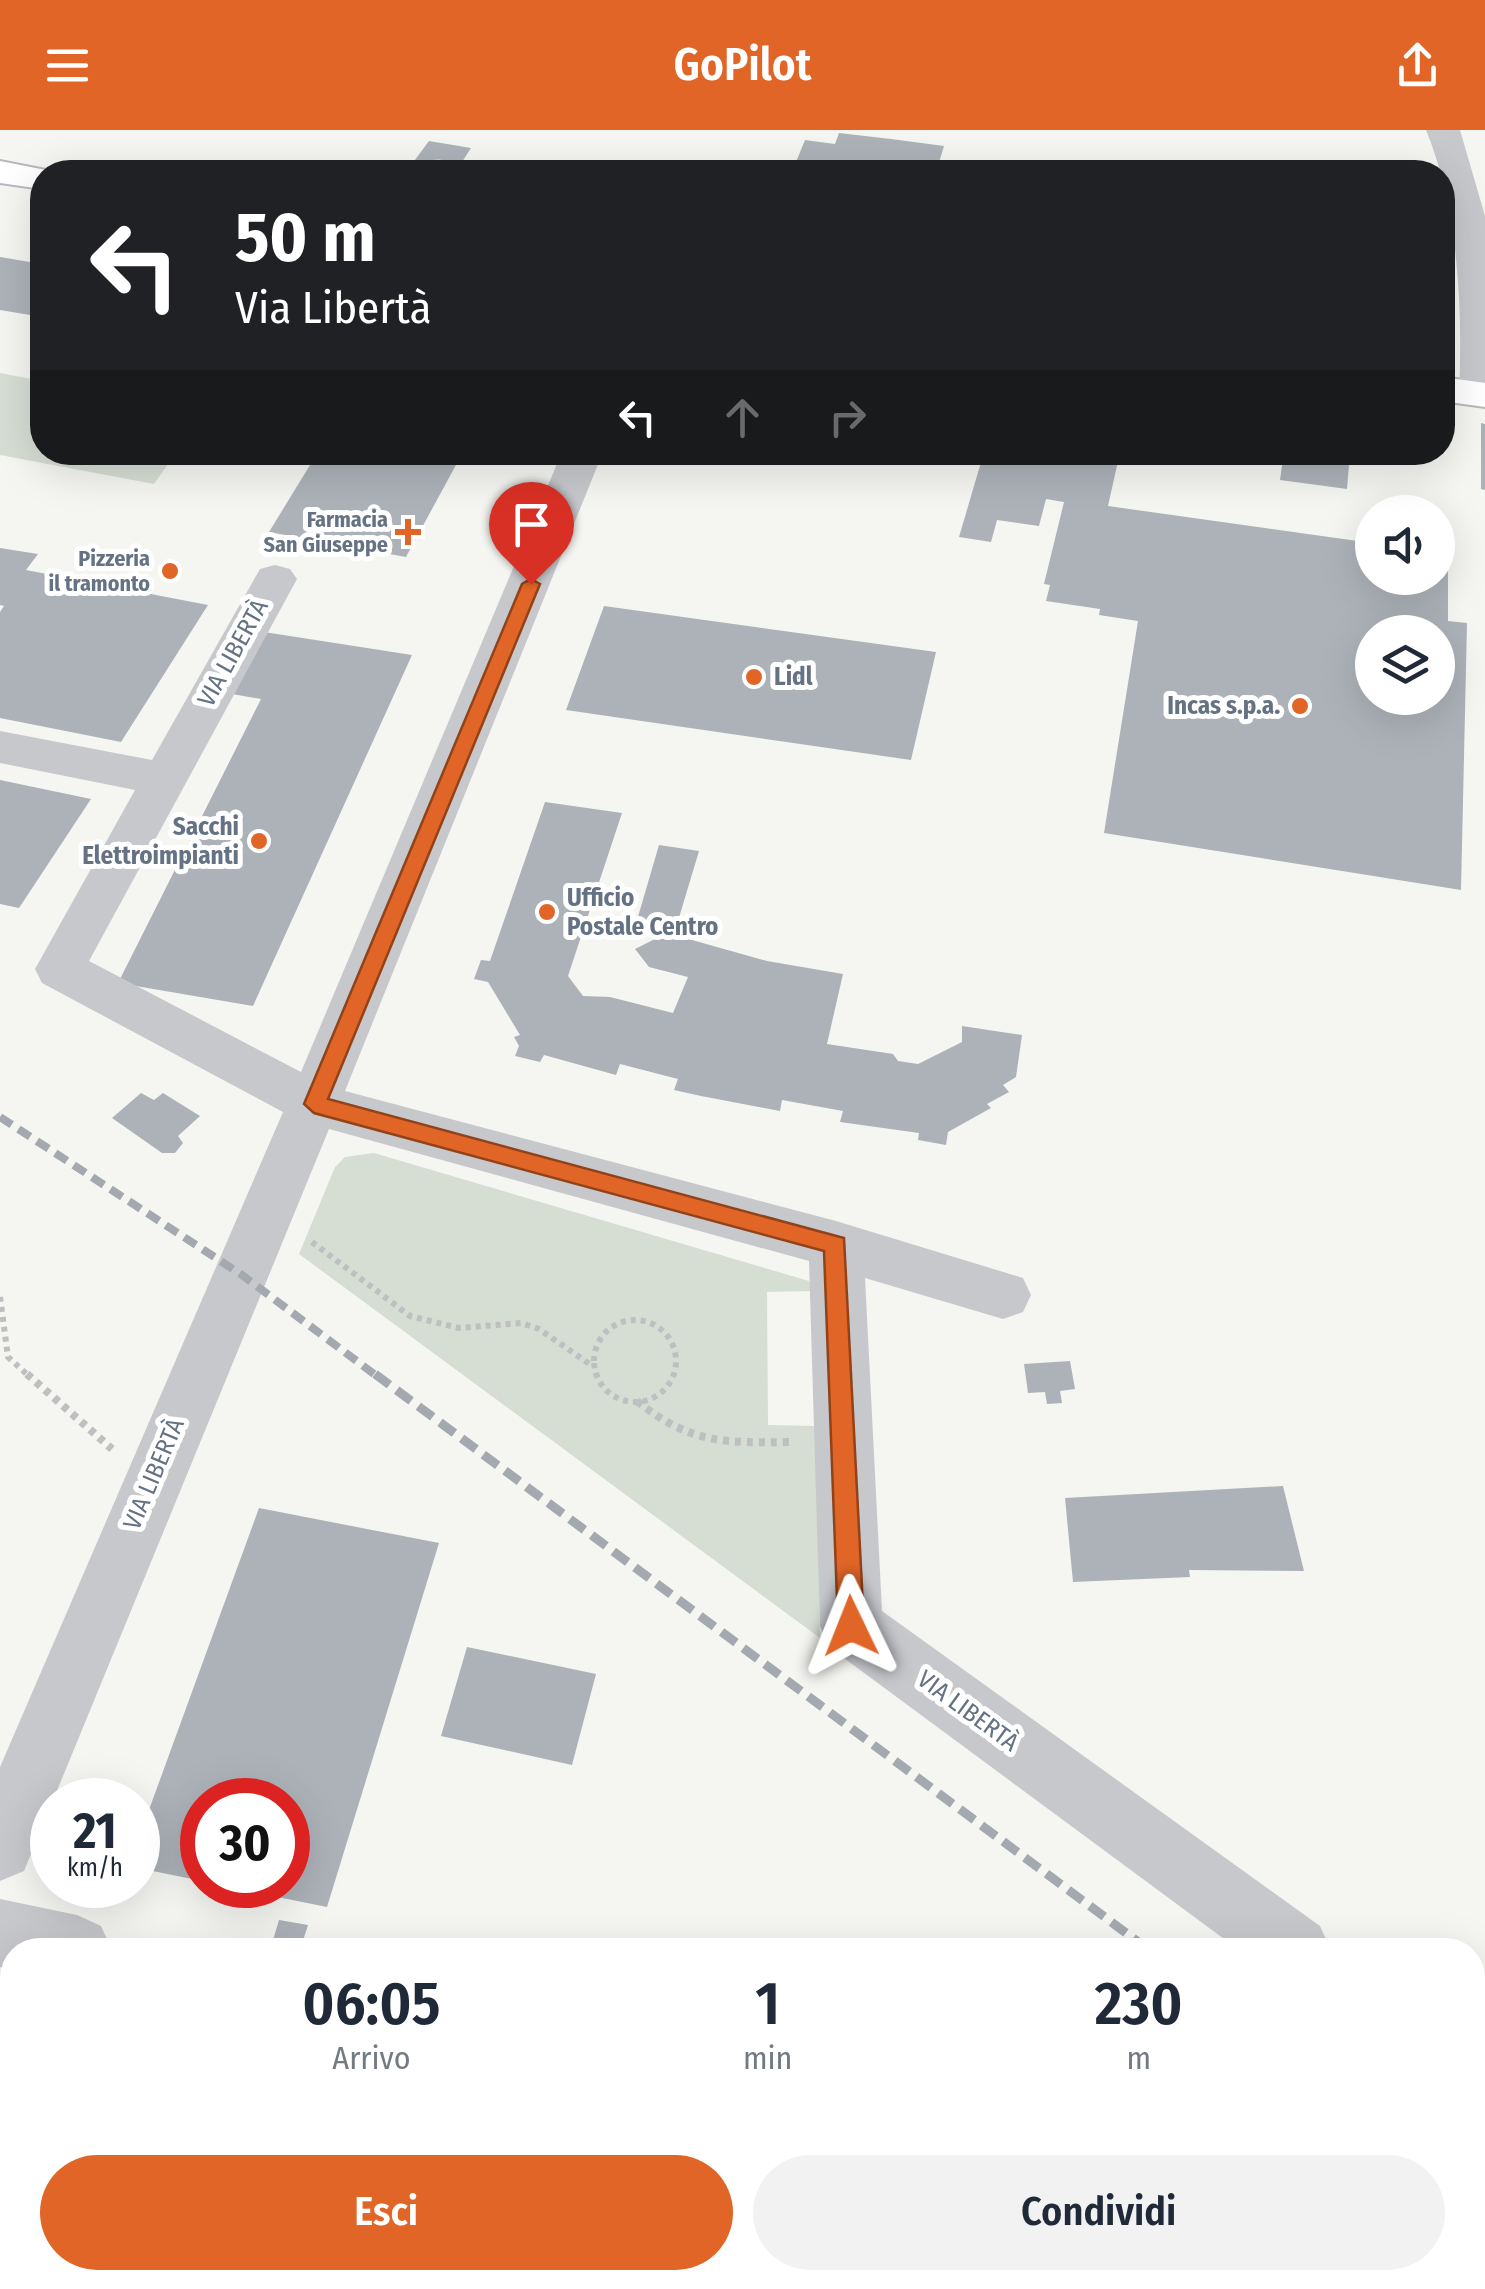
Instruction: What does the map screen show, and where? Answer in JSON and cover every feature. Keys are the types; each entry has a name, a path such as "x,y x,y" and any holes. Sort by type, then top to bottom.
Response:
{"main road":[{"path":"0,172 30,176"}],"street":[{"path":"1446,130 1485,141"},
{"path":"1446,130 1458,166 1483,356 1469,393"},
{"name":"VIA LIBERTÀ","path":"0,1846 149,1482 314,1104 578,465"},
{"name":"VIA LIBERTÀ","path":"275,579 60,969 314,1104 836,1244 1003,1295"},
{"path":"0,747 162,779"},
{"name":"VIA LIBERTÀ","path":"836,1244 851,1626 1280,1938"}],"path":[{"path":"265,1221 314,1242 410,1316 459,1328 521,1323 538,1329 591,1366"},
{"path":"0,1297 8,1357 149,1482"},
{"path":"636,1400 664,1390 674,1379 679,1353 665,1331 652,1324 622,1324 598,1340 591,1366 594,1377 611,1394 636,1400 669,1429 693,1439 844,1441"}],"shaded area":[{"path":"0,373 30,379 30,461 0,455"},
{"path":"53,465 167,465 154,484"},
{"path":"374,1153 809,1281 813,1291 767,1292 768,1425 816,1426 820,1638 299,1254 335,1167 345,1157"}],"building":[{"path":"839,133 944,146 940,160 797,160 805,140 835,144"},
{"path":"429,141 471,148 463,160 415,160"},
{"path":"0,257 30,262 30,315 0,310"},
{"path":"1481,423 1485,424 1485,490 1481,489"},
{"path":"310,465 456,465 406,557 269,532"},
{"path":"980,465 1117,465 1108,506 1355,541 1355,595 1448,595 1448,615 1355,615 1355,715 1455,715 1455,622 1467,623 1461,890 1104,833 1138,621 1099,615 1100,609 1046,601 1050,585 1044,584 1064,502 1046,499 1039,526 997,520 991,542 959,537"},
{"path":"1282,465 1349,465 1347,489 1280,480"},
{"path":"0,548 38,554 26,570 208,605 121,742 0,718 0,612 4,606 0,605"},
{"name":"Lidl","path":"604,606 936,652 911,760 566,710"},
{"name":"Sacchi Elettroimpianti","path":"264,632 412,655 253,1006 118,983 261,699 232,694"},
{"path":"0,780 91,799 19,908 0,904"},
{"path":"545,802 622,813 568,976 583,996 610,997 673,1013 688,977 649,967 635,949 667,933 767,961 843,974 827,1044 893,1054 898,1061 918,1064 962,1042 962,1026 1022,1035 1016,1077 1003,1085 1009,1092 987,1104 991,1108 948,1132 946,1145 918,1140 919,1133 840,1122 843,1111 782,1100 780,1111 674,1090 678,1079 620,1064 616,1075 544,1055 540,1062 515,1056 519,1046 514,1037 520,1035 488,982 474,979 481,960 490,961"},
{"path":"659,845 699,851 678,921 643,937 635,927"},
{"path":"141,1093 154,1100 163,1093 200,1116 178,1136 183,1143 175,1153 162,1153 112,1118"},
{"path":"1070,1361 1075,1389 1060,1391 1062,1403 1047,1404 1045,1392 1028,1393 1024,1364"},
{"path":"1283,1486 1304,1571 1189,1570 1190,1577 1073,1582 1065,1498"},
{"path":"259,1508 439,1543 327,1907 310,1904 310,1778 180,1778 180,1877 160,1872 160,1780"},
{"path":"467,1647 596,1674 572,1765 441,1736"},
{"path":"279,1920 308,1925 304,1938 274,1938"}],"railway":[{"path":"0,1117 242,1275 378,1377"},
{"path":"375,1374 1133,1938"}],"place":[{"name":"Farmacia San Giuseppe","path":"408,532"},
{"name":"Pizzeria il tramonto","path":"170,571"},
{"name":"Lidl","path":"754,677"},
{"name":"Incas s.p.a.","path":"1300,706"},
{"name":"Sacchi Elettroimpianti","path":"259,841"},
{"name":"Ufficio Postale Centro","path":"547,912"}],"route":[{"path":"531,584 314,1104 836,1244 851,1626"}]}
